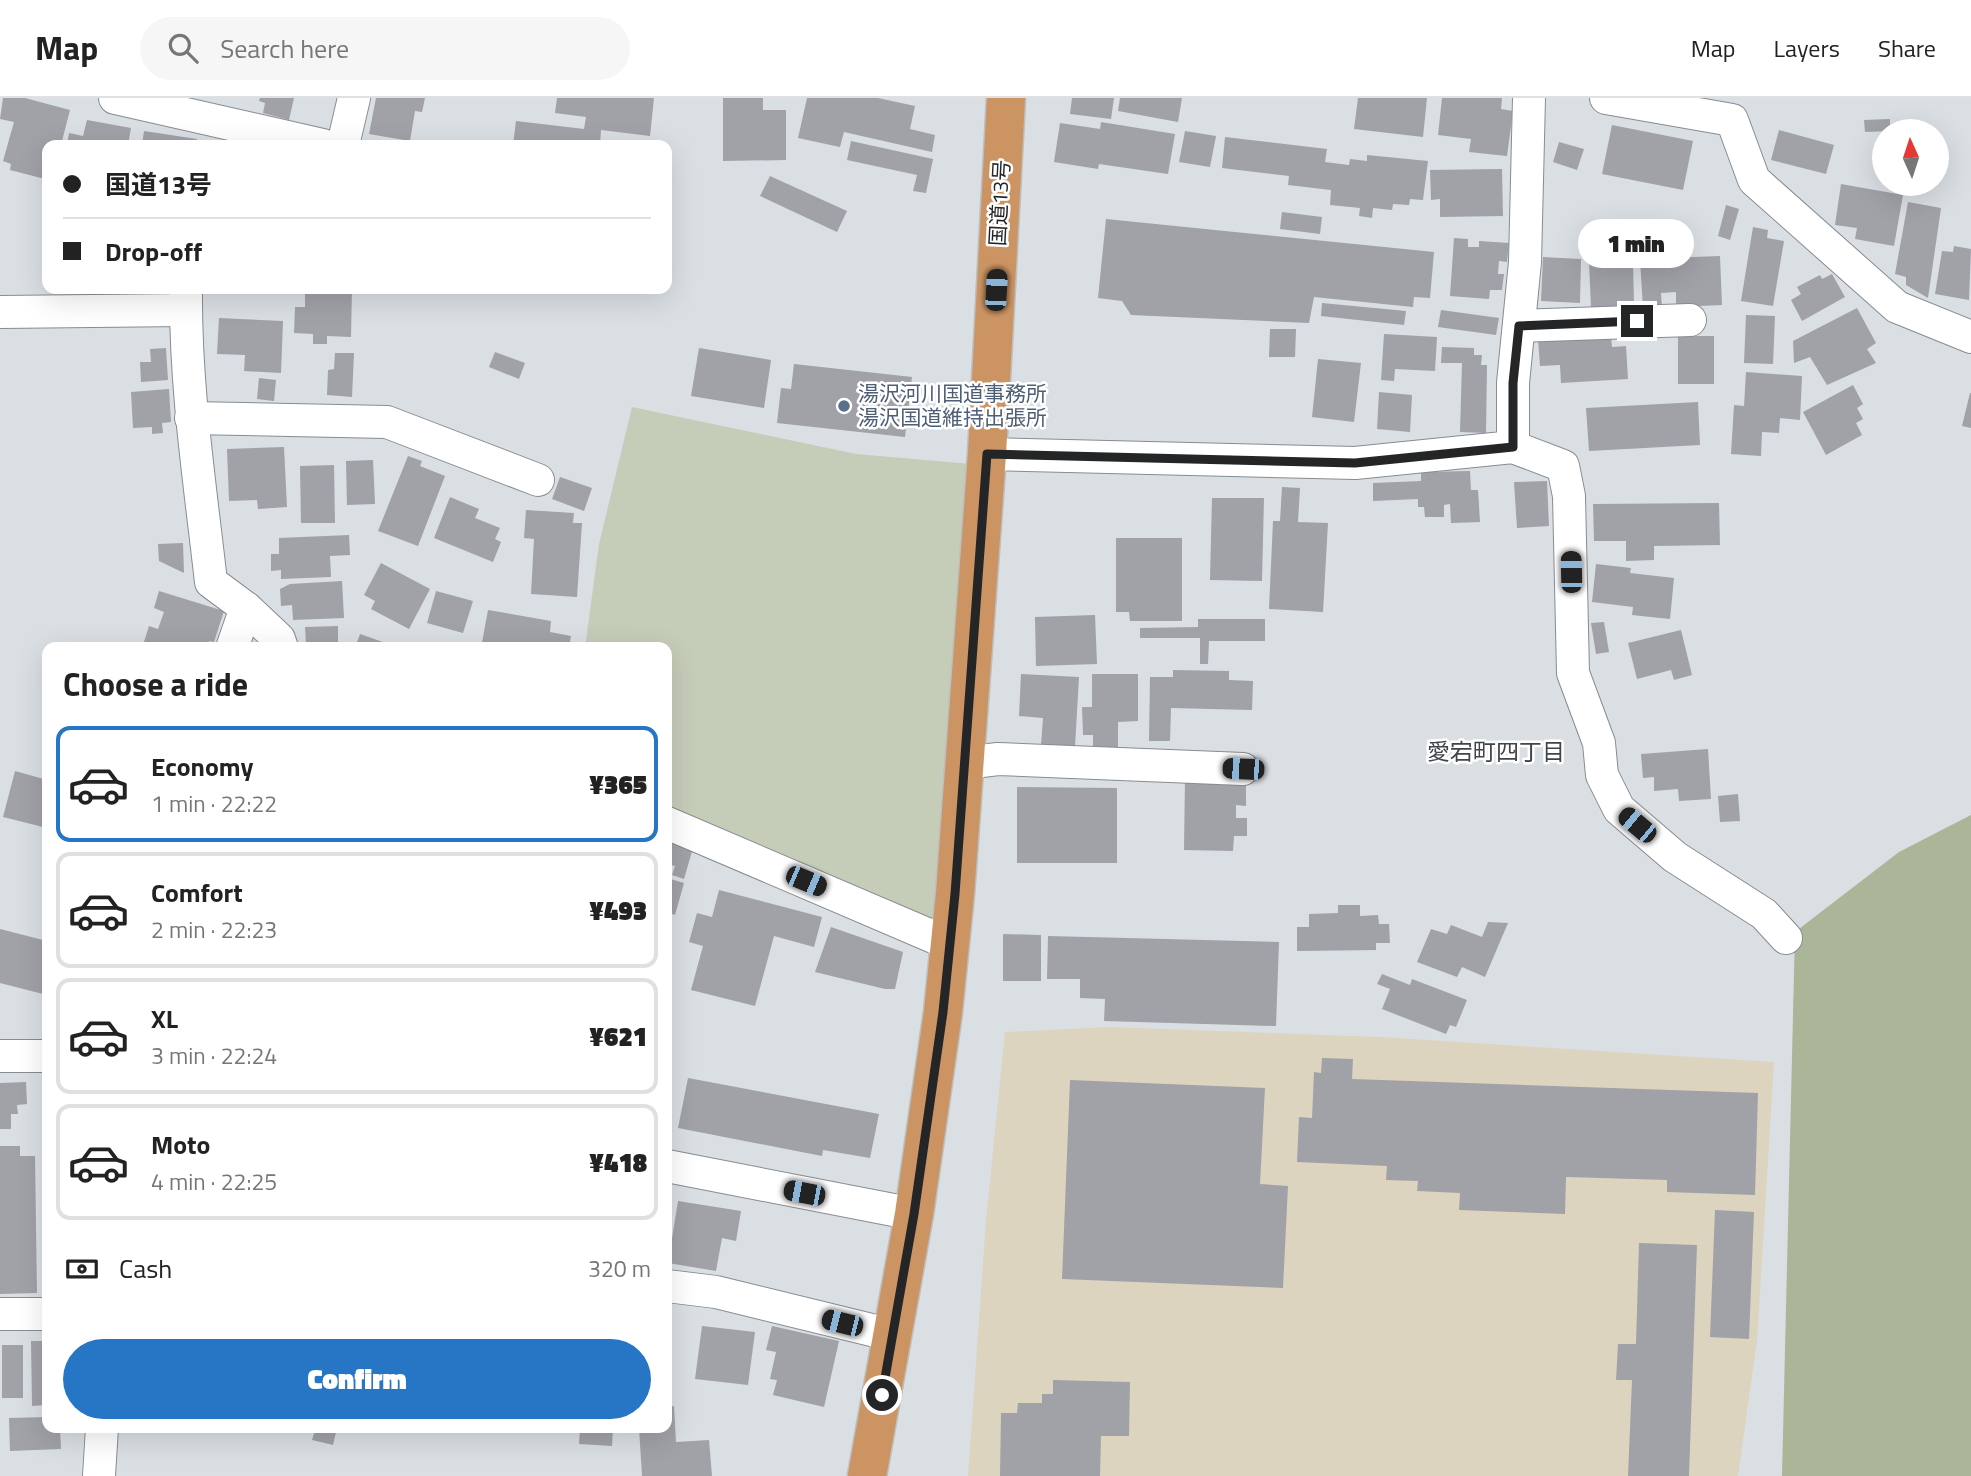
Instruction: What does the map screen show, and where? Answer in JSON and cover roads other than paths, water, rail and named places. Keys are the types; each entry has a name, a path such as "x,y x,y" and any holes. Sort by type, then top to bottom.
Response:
{"highway":[{"name":"国道13号","path":"867,1476 914,1214 950,944 987,454 1006,98"}],"street":[{"path":"115,98 301,140"},
{"path":"344,140 354,98"},
{"path":"1513,447 1513,383 1525,262 1529,98"},
{"path":"1606,98 1732,120 1754,180 1897,307 1971,337"},
{"path":"0,312 185,299 191,418 211,582 246,608 280,642"},
{"path":"1519,326 1690,320"},
{"path":"191,418 387,422 538,480"},
{"path":"987,454 1355,463 1513,447 1563,466 1569,496 1573,673 1599,743 1602,775 1619,809 1675,857 1764,914 1787,938"},
{"path":"234,642 246,608"},
{"path":"965,763 998,759 1243,769"},
{"path":"672,825 950,944"},
{"path":"0,1056 42,1056"},
{"path":"672,1167 914,1214"},
{"path":"672,1287 716,1292 892,1335"},
{"path":"0,1314 42,1314"},
{"path":"99,1476 102,1433"}],"place":[{"name":"湯沢河川国道事務所 湯沢国道維持出張所","path":"844,406"}],"district":[{"name":"愛宕町四丁目","path":"1496,752"}]}
